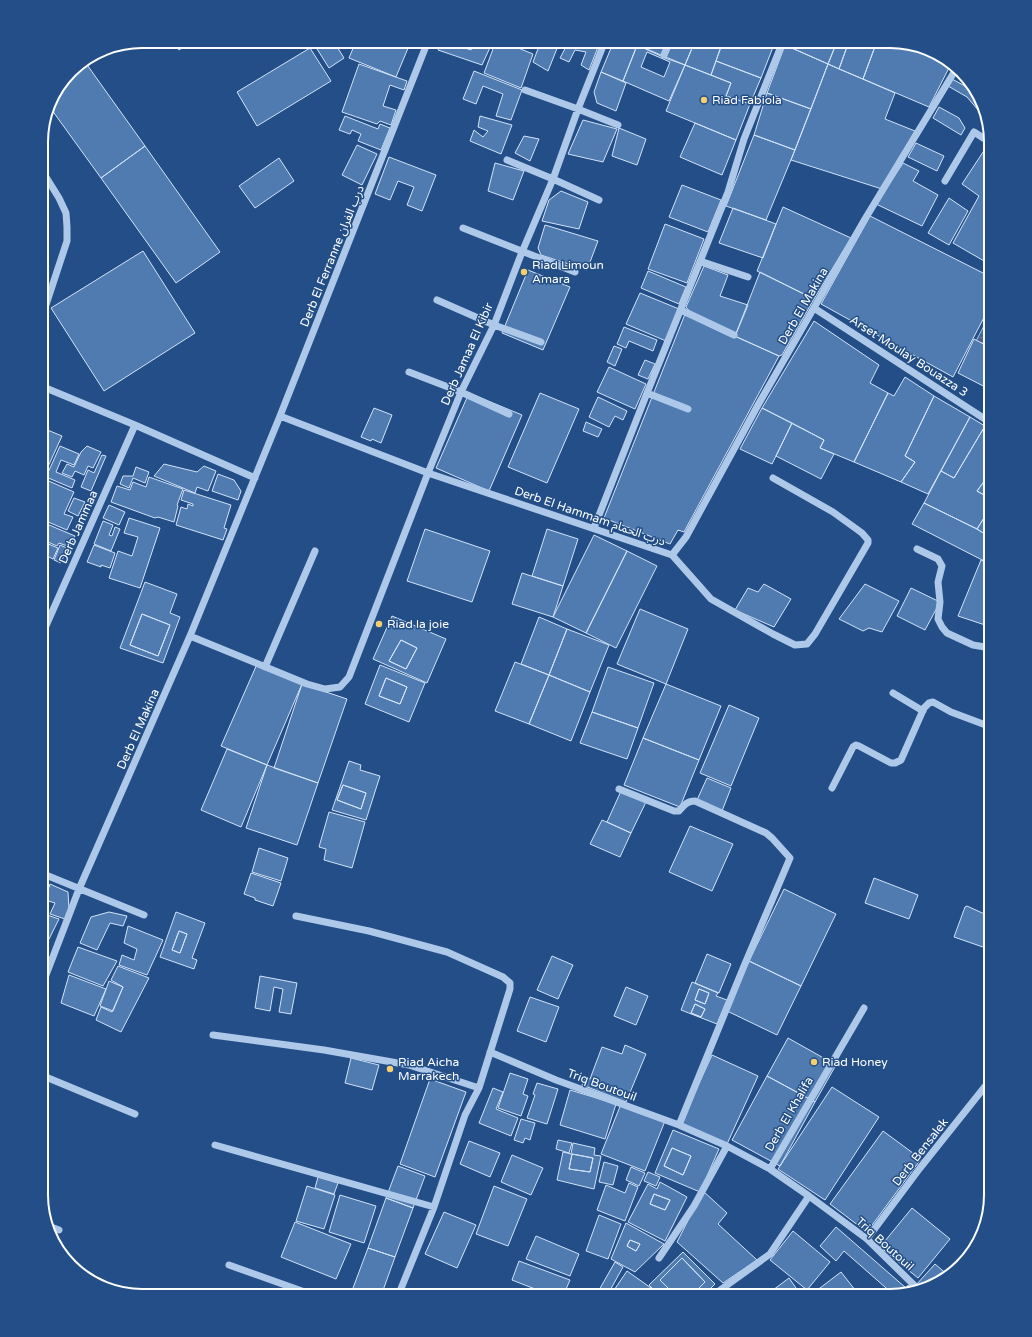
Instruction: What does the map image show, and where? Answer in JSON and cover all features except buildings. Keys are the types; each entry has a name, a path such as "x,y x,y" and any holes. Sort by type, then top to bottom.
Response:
{"street":[{"name":"Derb El Ferranne درب الفران","path":"255,478 425,48"},
{"name":"Derb Jamaa El Kibir","path":"265,667 325,689 340,687 349,677 428,473 461,392 494,325 522,252 553,179 578,109 603,48"},
{"path":"664,55 667,48"},
{"path":"594,528 646,393 728,192 744,139 780,48"},
{"name":"Derb El Makina","path":"672,555 686,537 758,405 865,219 954,73"},
{"path":"525,90 618,125"},
{"path":"945,181 974,132 984,138"},
{"path":"507,160 599,200"},
{"path":"48,180 66,213 67,227 67,241 48,299"},
{"path":"463,228 575,272"},
{"path":"700,261 748,277"},
{"path":"437,300 494,325 541,342"},
{"name":"Arset Moulay Bouazza 3","path":"814,308 984,418"},
{"path":"681,310 734,335"},
{"path":"409,372 461,392 509,414"},
{"path":"48,389 135,425 255,478"},
{"path":"646,393 688,409"},
{"name":"Derb El Hammam درب الحمام","path":"280,416 428,473 672,555 711,599 795,645 807,644 823,620 868,543 868,540 862,533 833,512 773,478"},
{"name":"Derb Jammaa","path":"48,621 135,425"},
{"name":"Derb El Makina","path":"48,970 79,889 190,636 255,478"},
{"path":"916,549 938,559 941,562 942,572 938,582 940,602 938,620 942,628 947,633 973,645 984,647"},
{"path":"190,636 265,667 315,551"},
{"path":"893,693 923,712"},
{"path":"832,788 853,747 856,745 891,763 901,760 926,705 933,702 952,712 984,724"},
{"path":"619,789 674,812 680,811 685,803 695,801 766,833 790,858 679,1125"},
{"path":"48,876 144,915"},
{"path":"296,916 369,931 447,952 496,973 508,980 510,984 510,989 479,1088 465,1115 434,1208 401,1289"},
{"name":"Derb El Khalifa","path":"770,1169 864,1008"},
{"path":"213,1035 324,1050 409,1065 479,1088"},
{"name":"Triq Boutouil","path":"490,1052 556,1080 679,1125 727,1146 770,1169 809,1196 867,1240 915,1286"},
{"path":"48,1078 135,1114"},
{"name":"Derb Bensalek","path":"867,1240 920,1168 984,1088"},
{"path":"215,1145 434,1208"},
{"path":"659,1258 694,1206 727,1146"},
{"path":"722,1289 770,1254 809,1196"},
{"path":"54,1228 59,1230"},
{"path":"229,1265 296,1289"}],"water":[{"path":"984,326 984,344 976,341"}],"place":[{"name":"Riad Fabiola","path":"704,100"},
{"name":"Riad Limoun Amara","path":"524,272"},
{"name":"Riad la joie","path":"379,624"},
{"name":"Riad Honey","path":"814,1062"},
{"name":"Riad Aicha Marrakech","path":"390,1069"}]}
